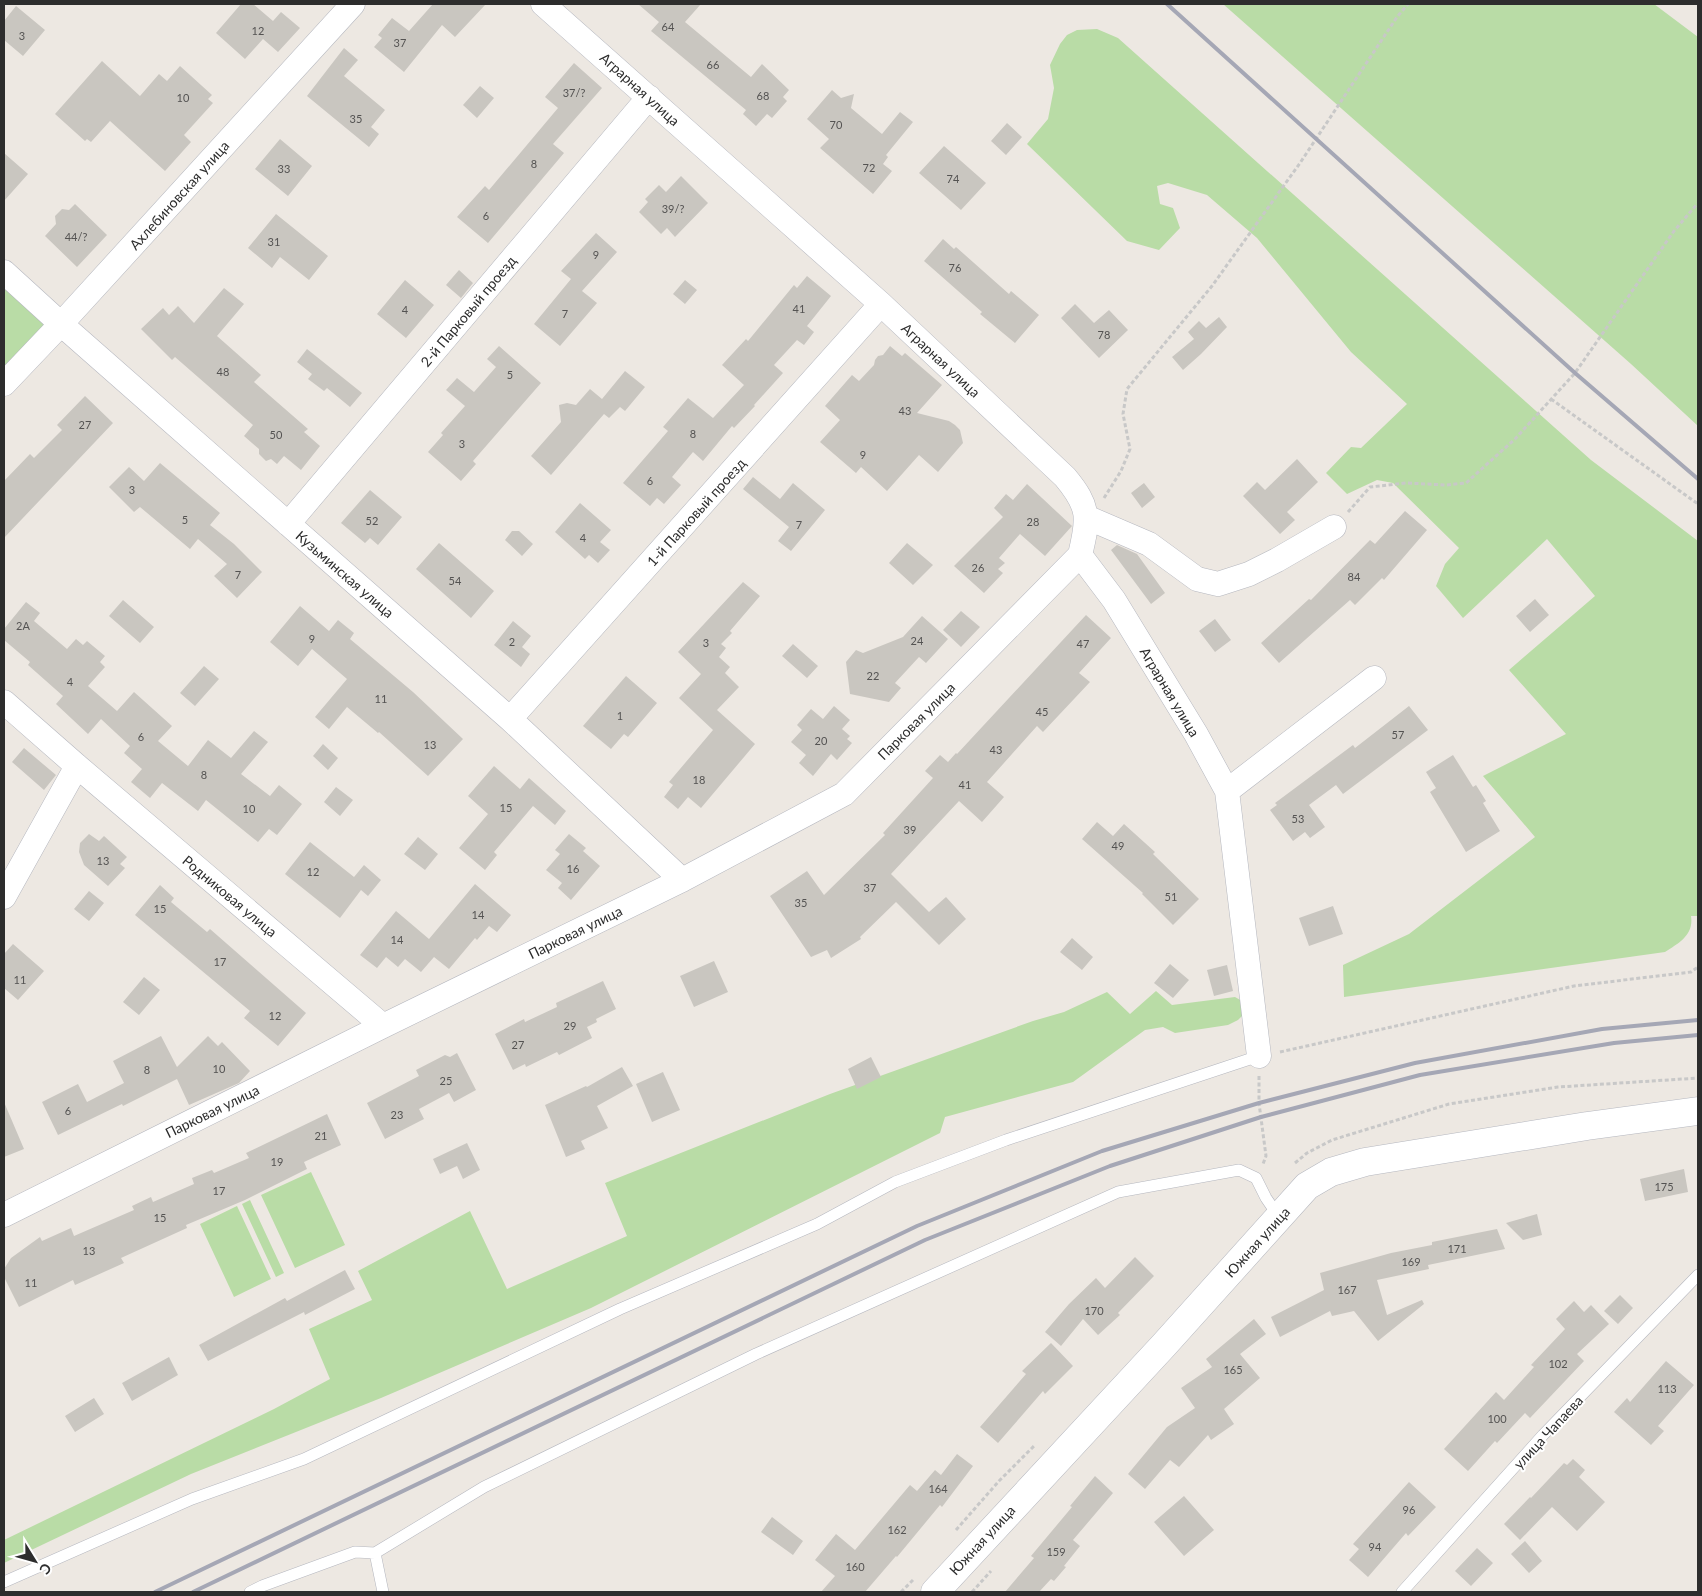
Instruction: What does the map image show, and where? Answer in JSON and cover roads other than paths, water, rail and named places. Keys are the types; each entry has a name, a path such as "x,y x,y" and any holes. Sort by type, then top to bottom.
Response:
{"street":[{"name":"Ахлебиновская улица","path":"4,384 353,4"},
{"name":"Аграрная улица","path":"543,4 882,304 1065,477 1080,494 1086,517 1086,529 1080,555 1119,608 1196,734 1227,791 1259,1056"},
{"name":"2-й Парковый проезд","path":"288,524 649,97"},
{"name":"Кузьминская улица","path":"4,272 510,719 682,880"},
{"name":"1-й Парковый проезд","path":"510,719 882,304"},
{"path":"1086,517 1149,544 1197,580 1218,584 1249,574 1334,527"},
{"name":"Парковая улица","path":"4,1215 383,1026 682,880 844,794 1080,555"},
{"path":"1227,791 1374,678"},
{"name":"Родниковая улица","path":"4,702 383,1026"},
{"path":"4,897 77,766"},
{"name":"Южная улица","path":"935,1592 1164,1345 1308,1186 1331,1172 1364,1162 1587,1126 1698,1111"}],"lane":[{"path":"4,1582 192,1499 304,1459 620,1309 817,1224 895,1182 1006,1140 1259,1056"},
{"path":"250,1592 355,1552 375,1553 484,1487 756,1354 1118,1192 1239,1170 1256,1178 1266,1198 1279,1217"},
{"name":"улица Чапаева","path":"1402,1592 1543,1436 1698,1275"},
{"path":"375,1553 383,1592"}],"railway":[{"path":"1167,4 1575,373 1698,479"},
{"path":"155,1592 917,1226 1102,1151 1259,1103 1415,1063 1602,1029 1698,1020"},
{"path":"193,1592 925,1240 1110,1166 1261,1117 1420,1075 1614,1043 1698,1035"}]}
